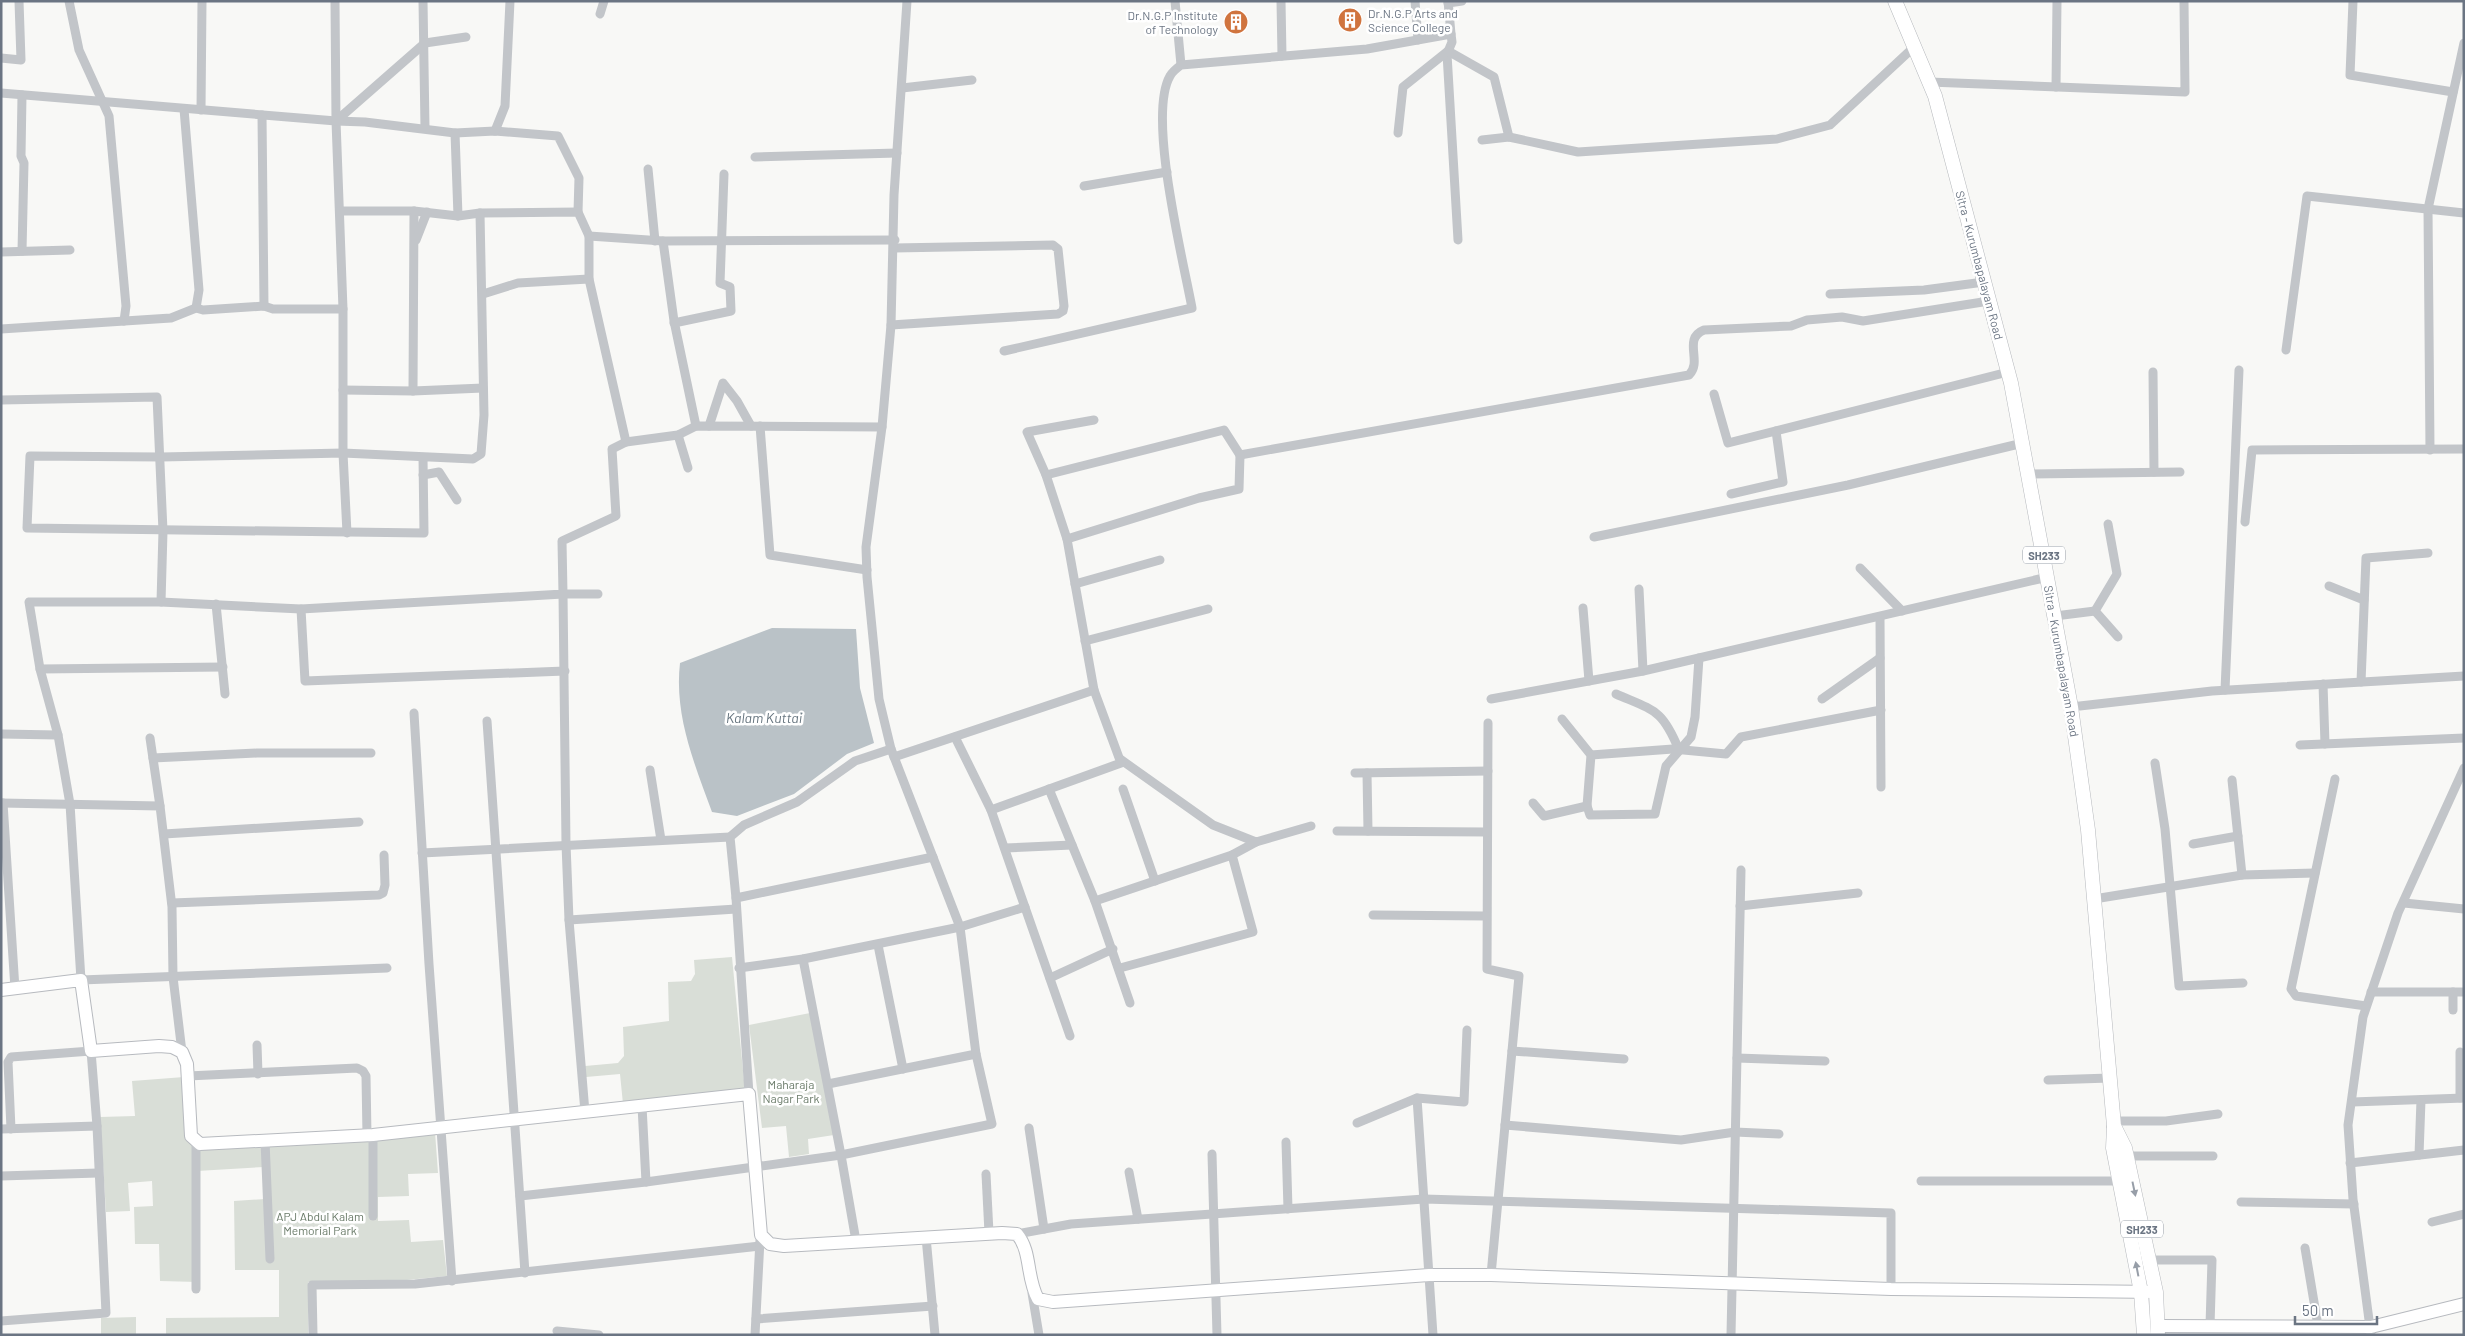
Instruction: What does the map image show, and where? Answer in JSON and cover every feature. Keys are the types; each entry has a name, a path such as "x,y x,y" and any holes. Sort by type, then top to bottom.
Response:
{"main road":[{"name":"Sitra - Kurumbapalayam Road","path":"1895,1 1935,96 2008,372 2071,707 2088,830 2114,1123 2127,1156 2156,1292 2158,1330"},
{"path":"2114,1123 2113,1148 2141,1292 2144,1335"}],"street":[{"path":"1,58 21,60 19,1"},
{"path":"69,1 79,50 109,116 126,306 124,321"},
{"path":"201,110 202,1"},
{"path":"335,1 336,121 343,309 343,453 347,534"},
{"path":"423,1 425,128"},
{"path":"495,131 505,106 510,1"},
{"path":"600,14 604,1"},
{"path":"520,1196 646,1182 841,1155 992,1124 976,1054 960,927 892,753 879,699 867,570 866,547 882,427 891,325 897,153 907,1"},
{"path":"1175,1 1181,65"},
{"path":"1281,1 1282,56"},
{"path":"1415,1 1418,40"},
{"path":"1458,240 1448,51 1452,42 1448,2 1462,1"},
{"path":"2056,87 2057,1"},
{"path":"1929,82 2185,92 2184,1"},
{"path":"2353,1 2350,75 2454,92"},
{"path":"1004,351 1192,308 1163,149 1163,102 1170,76 1181,65 1367,49 1451,34"},
{"path":"336,121 425,43 466,36"},
{"path":"2430,450 2428,209 2464,43"},
{"path":"1482,140 1509,137 1578,152 1777,139 1830,125 1914,47"},
{"path":"1448,51 1494,77 1509,137"},
{"path":"1398,133 1403,87 1448,51"},
{"path":"902,88 972,80"},
{"path":"1,93 365,122 455,133 495,131 558,136 579,178 578,212 589,236 589,279 626,442"},
{"path":"22,95 21,156 24,163 22,251"},
{"path":"184,109 199,290 196,308"},
{"path":"262,115 264,306"},
{"path":"455,133 458,216"},
{"path":"755,157 897,153"},
{"path":"648,169 674,323 696,426"},
{"path":"1084,186 1167,172"},
{"path":"674,323 731,311 730,287 720,283 724,174"},
{"path":"2286,350 2307,196 2464,213"},
{"path":"340,211 414,211 458,216 480,213 578,212"},
{"path":"414,211 414,391"},
{"path":"414,244 428,212"},
{"path":"423,457 424,533 347,534 27,528 30,456 161,457 343,453 423,457 462,460 473,459 481,454 484,415 480,213"},
{"path":"589,236 659,241 1053,245 1058,249 1064,306 1063,311 1058,314 891,325"},
{"path":"1,252 70,250"},
{"path":"483,294 518,283 589,279"},
{"path":"1830,294 1924,290 1984,282"},
{"path":"1240,455 1689,375 1695,365 1692,340 1697,333 1704,330 1790,326 1807,320 1842,317 1863,321 1989,301"},
{"path":"1,329 170,318 196,308 203,310 264,306 273,309 343,309"},
{"path":"2225,690 2239,370"},
{"path":"1714,394 1728,443 2008,372"},
{"path":"2152,372 2154,472"},
{"path":"709,426 723,383 756,426 770,555 867,570"},
{"path":"342,390 414,391 483,388"},
{"path":"1,400 157,397 163,531 161,602"},
{"path":"1094,420 1027,432 1046,475 1067,539 1094,690 1120,759 1213,825 1256,842"},
{"path":"585,1112 566,844 562,541 616,516 612,449 626,442 678,435 696,426 882,427"},
{"path":"1046,475 1224,430 1240,455 1239,489 1199,498 1067,539"},
{"path":"1730,494 1783,482 1776,431"},
{"path":"678,435 688,468"},
{"path":"1594,537 1848,485 2022,443"},
{"path":"2245,522 2252,450 2464,449"},
{"path":"423,475 439,472 457,500"},
{"path":"2028,474 2180,472"},
{"path":"2055,616 2094,610 2117,574 2108,524"},
{"path":"2361,682 2366,558 2428,553"},
{"path":"1075,584 1160,560"},
{"path":"1860,568 1902,612"},
{"path":"1491,699 1700,658 2048,577"},
{"path":"2329,586 2364,600"},
{"path":"1639,589 1643,670"},
{"path":"1,1321 106,1313 97,1126 91,1051 81,980 70,804 58,735 40,669 29,602 161,602 301,608 563,594 598,594"},
{"path":"216,604 226,694"},
{"path":"301,608 305,681 565,671"},
{"path":"1583,608 1589,681"},
{"path":"1085,641 1208,609"},
{"path":"2094,610 2118,637"},
{"path":"1880,617 1881,787"},
{"path":"1562,718 1591,754 1587,806 1590,815 1655,814 1666,766 1691,737 1695,718 1700,658"},
{"path":"1822,700 1880,658"},
{"path":"40,669 223,667"},
{"path":"2071,707 2225,690 2464,676"},
{"path":"2323,684 2325,744"},
{"path":"422,853 566,844 730,837 744,825 797,802 855,761 955,737 1094,690"},
{"path":"1616,694 1657,712 1670,729 1679,750"},
{"path":"1591,754 1679,750 1726,754 1741,737 1881,710"},
{"path":"414,714 452,1281"},
{"path":"487,721 494,849 506,1018 516,1119 525,1273"},
{"path":"1488,723 1487,969 1519,976 1491,1275"},
{"path":"1,734 58,735"},
{"path":"955,737 991,810 1070,1036"},
{"path":"150,738 172,903 173,977 182,1052 187,1064 191,1136 200,1144 370,1136 749,1094"},
{"path":"2300,745 2464,738"},
{"path":"153,758 256,753 371,753"},
{"path":"991,810 1121,762 1120,759"},
{"path":"2155,763 2164,829 2180,986 2243,983"},
{"path":"2371,1331 2350,1163 2348,1125 2352,1102 2352,1087 2366,1006 2398,913 2404,903 2435,828 2464,768"},
{"path":"650,770 661,840"},
{"path":"1355,772 1488,771"},
{"path":"1367,773 1368,831"},
{"path":"2335,779 2292,989 2296,996 2366,1006"},
{"path":"2232,780 2242,875"},
{"path":"1050,788 1113,949 1130,1003"},
{"path":"1123,789 1155,881"},
{"path":"15,989 6,928 2,803 160,806"},
{"path":"1533,803 1544,816 1587,806"},
{"path":"164,834 359,822"},
{"path":"1095,901 1232,855 1256,842 1312,826"},
{"path":"1338,831 1487,832"},
{"path":"2192,844 2238,836"},
{"path":"730,837 756,1166 760,1240 755,1335"},
{"path":"1005,848 1072,845"},
{"path":"172,903 379,895 383,893 385,885 384,855"},
{"path":"1120,968 1252,932 1232,855"},
{"path":"736,898 933,857"},
{"path":"1731,1335 1741,870"},
{"path":"2094,899 2242,875 2315,873"},
{"path":"1740,906 1858,893"},
{"path":"2404,903 2464,909"},
{"path":"739,968 804,959 878,945 960,927 1025,907"},
{"path":"570,920 736,909"},
{"path":"1373,915 1486,916"},
{"path":"878,945 903,1069"},
{"path":"1050,978 1113,949"},
{"path":"804,959 856,1241"},
{"path":"1,990 81,980 387,968"},
{"path":"2371,992 2464,992"},
{"path":"2453,992 2453,1010"},
{"path":"1356,1123 1417,1098 1464,1102 1467,1030"},
{"path":"257,1045 258,1074"},
{"path":"97,1126 6,1129 8,1062 11,1057 159,1046 172,1047 182,1052"},
{"path":"1512,1051 1624,1059"},
{"path":"2352,1102 2462,1098 2460,1052"},
{"path":"828,1084 976,1054"},
{"path":"1737,1058 1825,1061"},
{"path":"188,1076 356,1068 363,1071 366,1076 373,1216"},
{"path":"2048,1080 2110,1078"},
{"path":"1417,1098 1433,1335"},
{"path":"2419,1155 2421,1100"},
{"path":"642,1106 646,1182"},
{"path":"2114,1123 2166,1121 2218,1114"},
{"path":"1505,1125 1681,1140 1735,1132 1779,1134"},
{"path":"1029,1128 1044,1229"},
{"path":"196,1141 196,1289"},
{"path":"265,1141 270,1259"},
{"path":"1286,1142 1288,1209"},
{"path":"2350,1163 2464,1150"},
{"path":"1212,1154 1216,1335"},
{"path":"2127,1156 2213,1156"},
{"path":"1129,1172 1138,1219"},
{"path":"1,1176 98,1173"},
{"path":"986,1174 989,1233"},
{"path":"1921,1181 2119,1181"},
{"path":"313,1335 312,1285 415,1284 452,1281 525,1273 760,1240 784,1246 989,1233 1017,1234 1071,1224 1424,1199 1498,1203 1891,1213 1891,1289"},
{"path":"2241,1202 2354,1204"},
{"path":"2432,1222 2464,1214"},
{"path":"1017,1234 1025,1243 1039,1335"},
{"path":"926,1237 935,1335"},
{"path":"2305,1248 2318,1326"},
{"path":"2149,1260 2212,1260 2210,1326"},
{"path":"1031,1287 1038,1299 1053,1302 1429,1275 1491,1275 1891,1289 2156,1292"},
{"path":"2158,1330 2210,1326 2318,1326 2371,1331 2464,1304"},
{"path":"756,1319 933,1306"},
{"path":"558,1331 600,1335"}],"green space":[{"path":"732,957 745,1091 623,1104 620,1074 586,1077 585,1066 618,1063 624,1056 623,1027 669,1021 668,982 691,981 695,974 694,960"},
{"name":"Maharaja Nagar Park","path":"810,1013 834,1135 808,1139 809,1154 789,1157 786,1126 762,1128 749,1025"},
{"name":"APJ Abdul Kalam Memorial Park","path":"184,1077 197,1148 435,1132 438,1173 408,1174 409,1196 378,1197 378,1221 409,1220 411,1242 443,1240 447,1276 407,1280 308,1282 308,1335 166,1335 166,1318 279,1317 279,1270 235,1270 234,1201 265,1199 264,1167 197,1171 198,1282 160,1281 159,1244 135,1244 134,1207 153,1206 152,1181 128,1183 130,1211 106,1212 100,1117 135,1116 132,1081"},
{"path":"136,1317 136,1335 101,1335 101,1318"}],"water":[{"name":"Kalam Kuttai","path":"772,628 856,629 860,688 874,743 847,754 794,794 737,816 712,812 687,739 680,701 680,663"}],"place":[{"name":"Dr.N.G.P Arts and Science College","path":"1350,20"},
{"name":"Dr.N.G.P Institute of Technology","path":"1236,22"}]}
